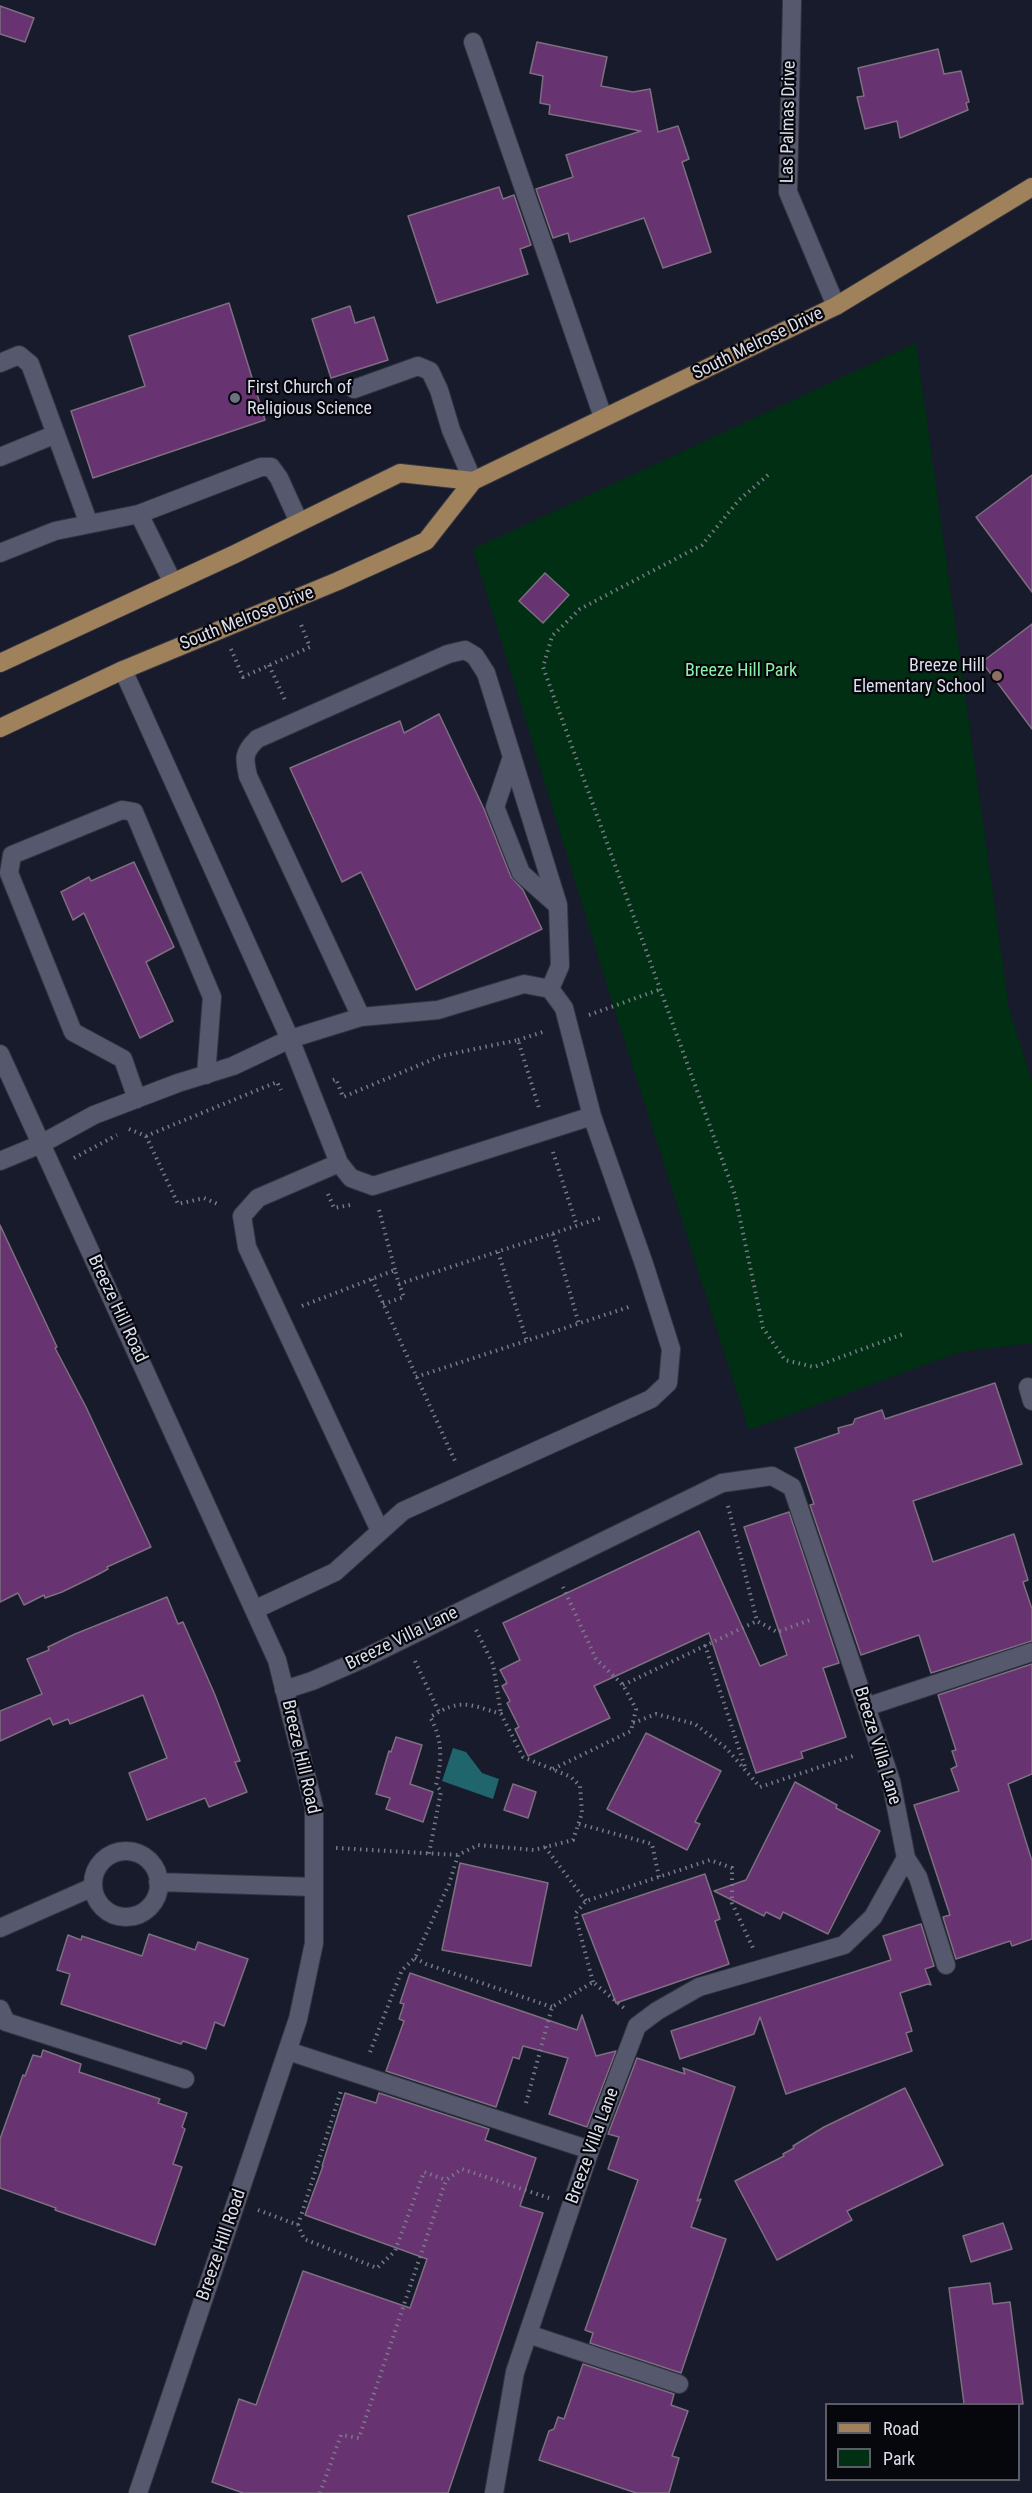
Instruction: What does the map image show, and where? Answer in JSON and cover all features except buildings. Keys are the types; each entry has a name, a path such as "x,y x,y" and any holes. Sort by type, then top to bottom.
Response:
{"main road":[{"name":"South Melrose Drive","path":"0,728 123,670 426,541 473,481 836,306 1032,187"},
{"path":"0,663 400,473 473,481"}],"street":[{"name":"Las Palmas Drive","path":"792,0 788,192 836,306"},
{"path":"473,42 603,417"},
{"path":"0,363 19,356 30,364 89,524"},
{"path":"354,389 409,368 418,366 430,371 439,390 451,430 473,481"},
{"path":"0,457 56,434"},
{"path":"0,553 56,531 139,514 261,467 272,467 299,522"},
{"path":"139,514 172,582"},
{"path":"361,1017 248,776 245,761 247,750 257,740 294,723 448,654 465,650 475,656 486,673 558,905 560,966 550,989"},
{"path":"123,670 290,1039 339,1163 351,1178 374,1186 592,1116"},
{"path":"512,757 495,807 521,873 558,905"},
{"path":"137,1099 123,1059 73,1032 9,873 12,855 122,810 134,812 212,997 206,1075"},
{"path":"0,1161 41,1143 94,1115 233,1066 290,1039 361,1017 438,1010 524,984 550,989 564,1008 592,1116 671,1349 668,1383 651,1399 403,1511 334,1572 254,1610"},
{"name":"Breeze Hill Road","path":"0,1054 277,1660 315,1807 314,1943 298,2019 138,2493"},
{"path":"339,1163 258,1197 242,1216 247,1247 380,1531"},
{"name":"Breeze Villa Lane","path":"284,1690 312,1681 405,1639 722,1483 772,1476 792,1487 891,1781 906,1858 918,1877 946,1965"},
{"path":"866,1707 1032,1652"},
{"path":"119,1852 141,1855 156,1871 158,1882 158,1892 147,1910 128,1917 108,1912 100,1905 93,1887 95,1873 100,1863 108,1856 119,1852"},
{"path":"641,2022 657,2010 699,1988 844,1945 873,1917 906,1858"},
{"path":"158,1882 314,1887"},
{"path":"0,1928 93,1887"},
{"path":"2,2018 186,2079"},
{"name":"Breeze Villa Lane","path":"494,2493 494,2481 515,2372 590,2150 637,2026 641,2022"},
{"path":"288,2051 590,2150"},
{"path":"528,2334 679,2384"}],"path":[{"path":"768,475 739,500 702,545 580,609 552,636 543,667 735,1195 763,1328 785,1360 814,1367 906,1333"},
{"path":"243,677 310,647 291,600"},
{"path":"269,665 294,723"},
{"path":"146,1136 277,1082 285,1097 336,1079 343,1097 441,1056 518,1040 577,1226"},
{"path":"53,1170 128,1129 146,1136 178,1204 204,1198 242,1216"},
{"path":"374,1186 404,1297 383,1304"},
{"path":"399,1284 625,1209"},
{"path":"553,1234 579,1324"},
{"path":"498,1252 527,1341"},
{"path":"279,1314 395,1270"},
{"path":"372,1279 465,1483"},
{"path":"416,1377 655,1299"},
{"path":"722,1483 758,1621 777,1632 834,1612"},
{"path":"552,1769 631,1731 636,1709 623,1685 596,1659 554,1566"},
{"path":"315,1846 458,1855 478,1845 534,1850 573,1840 582,1813 580,1786 571,1777 523,1757 501,1714 493,1664 466,1609"},
{"path":"623,1685 758,1621"},
{"path":"405,1639 440,1712"},
{"path":"705,1645 746,1771"},
{"path":"429,1854 441,1791 436,1785 441,1763 438,1732 430,1717 464,1702 501,1714"},
{"path":"633,1723 656,1714 695,1724 726,1748 760,1787 879,1748"},
{"path":"579,1824 652,1844 658,1876"},
{"path":"545,1847 585,1901"},
{"path":"446,2180 424,2172 395,2251 377,2268 304,2239 298,2225 354,2073 402,1970 416,1958 449,1884 458,1855"},
{"path":"641,2022 593,1982 576,1914 585,1901 710,1860 732,1868 732,1903 763,1969"},
{"path":"416,1958 426,1964 552,2007"},
{"path":"519,2127 552,2007 593,1982"},
{"path":"320,2493 341,2435 359,2438 446,2180 462,2169 572,2206"},
{"path":"236,2203 298,2225"}],"green space":[{"name":"Breeze Hill Park","path":"916,343 1009,1009 1032,1081 1032,1343 959,1352 749,1430 610,995 473,549"}],"shaded area":[{"path":"453,1748 466,1752 482,1773 499,1779 493,1799 442,1781"}],"place":[{"name":"First Church of Religious Science","path":"235,398"},
{"name":"Breeze Hill Elementary School","path":"997,676"}]}
